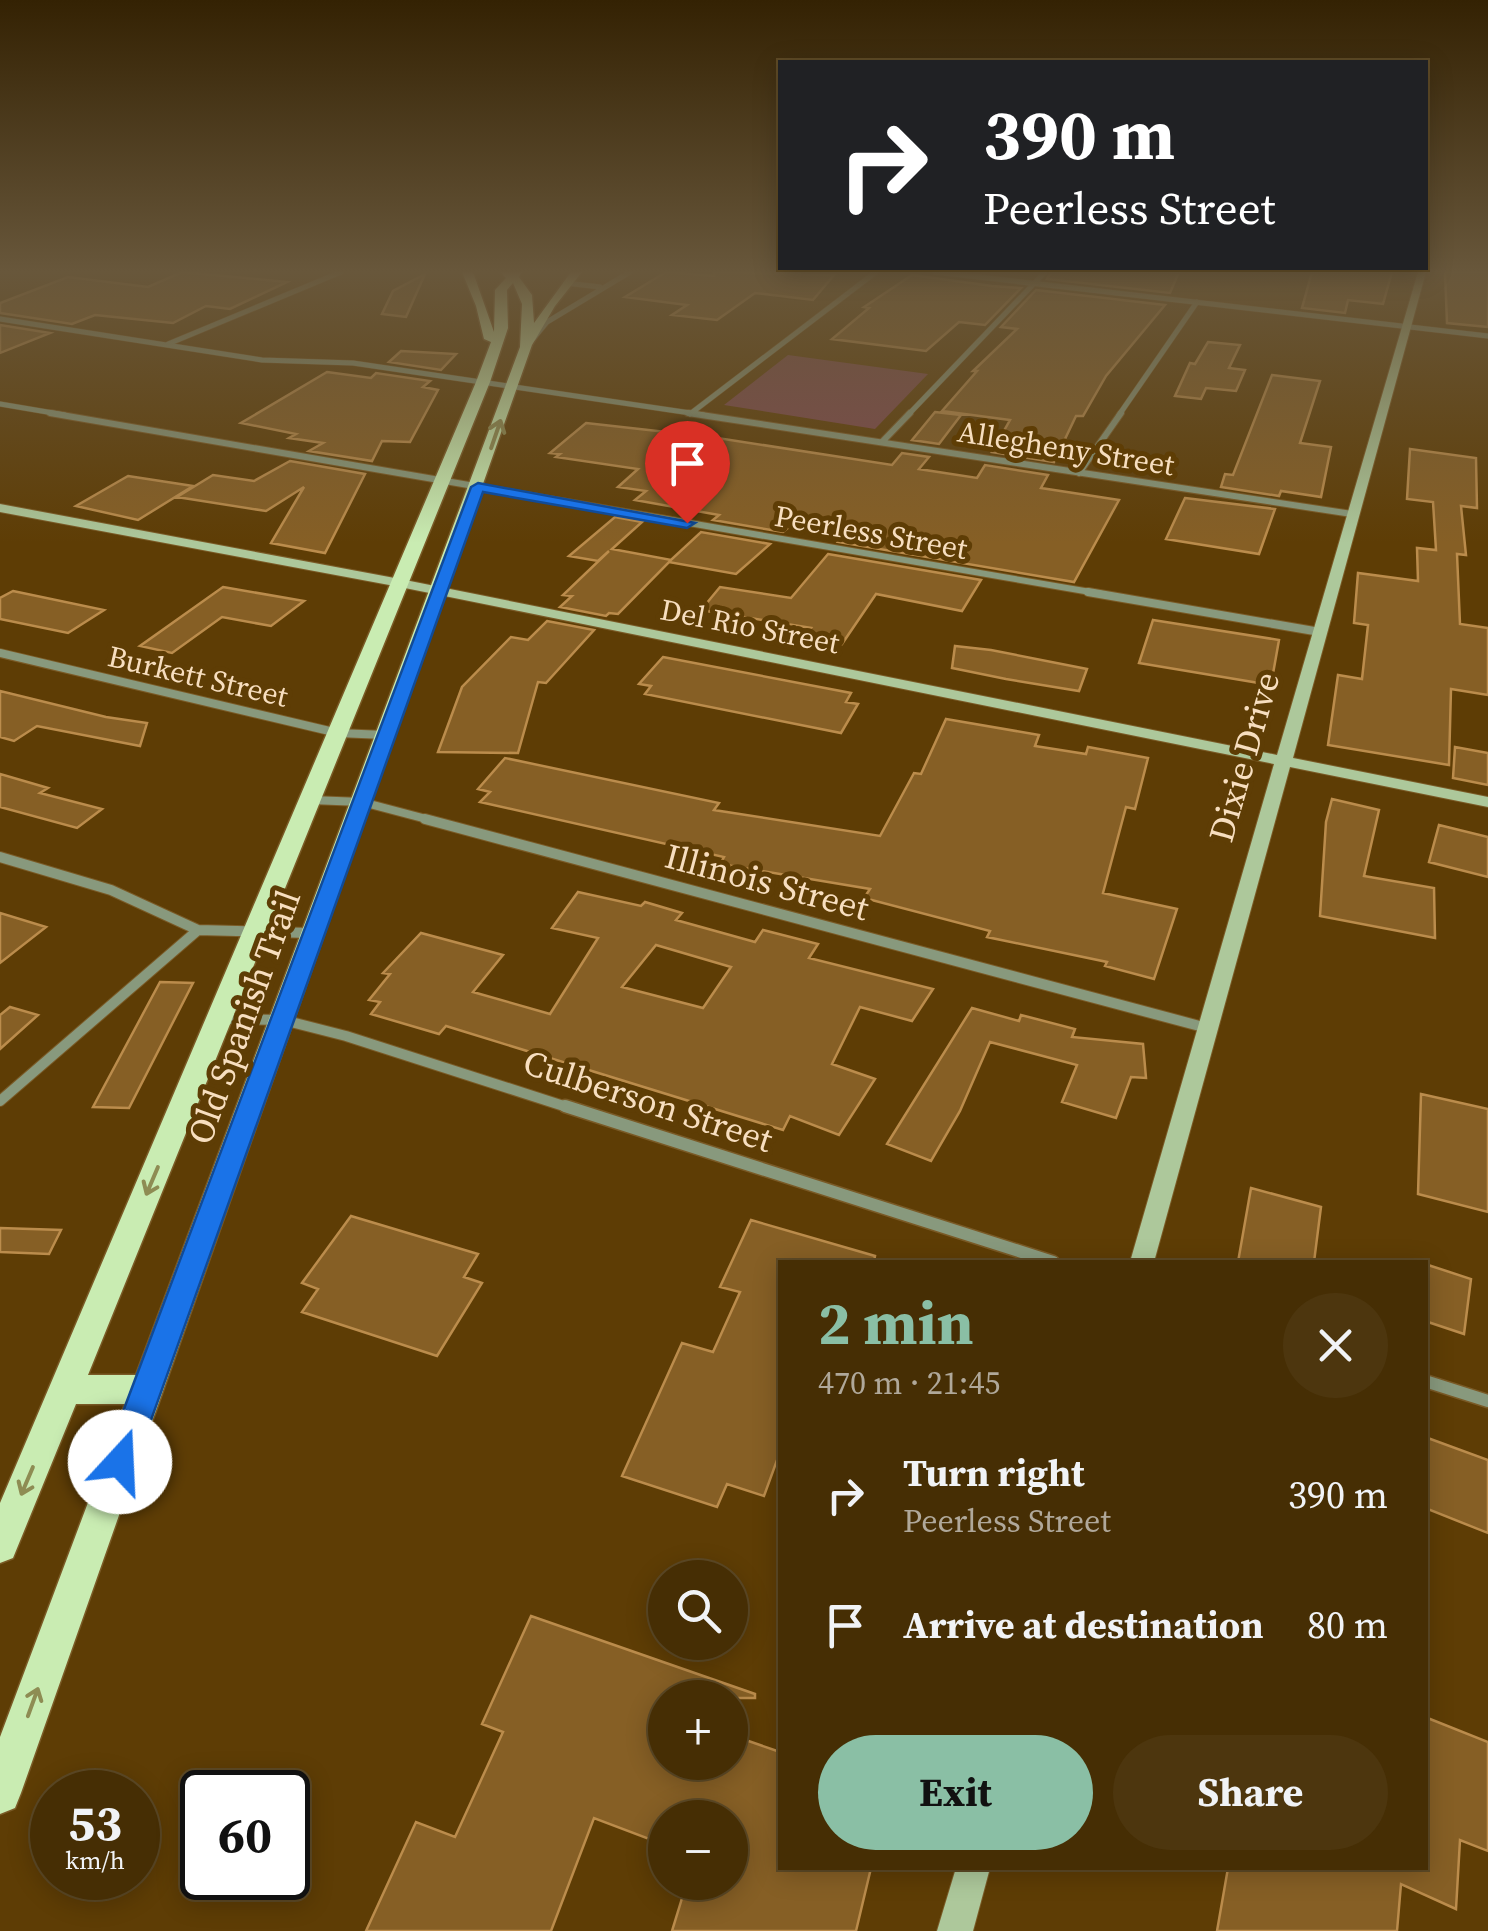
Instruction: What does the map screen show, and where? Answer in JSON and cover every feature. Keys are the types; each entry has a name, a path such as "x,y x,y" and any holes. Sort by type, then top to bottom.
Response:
{"main road":[{"name":"Old Spanish Trail","path":"0,1546 489,362"},
{"name":"Old Spanish Trail","path":"0,1793 520,362"},
{"path":"65,1390 147,1389"}],"street":[{"name":"Allegheny Street","path":"308,362 372,365 1352,514"},
{"path":"690,414 758,362"},
{"path":"882,442 959,362"},
{"path":"1079,473 1155,362"},
{"name":"Dixie Drive","path":"1143,1260 1396,362"},
{"name":"Peerless Street","path":"2,406 1320,632"},
{"name":"Del Rio Street","path":"0,508 400,583 1488,802"},
{"name":"Burkett Street","path":"0,652 338,733 386,735"},
{"name":"Illinois Street","path":"310,800 362,802 1208,1028"},
{"path":"0,858 111,890 198,930 316,933"},
{"path":"0,1101 198,930"},
{"name":"Culberson Street","path":"220,1019 283,1020 346,1036 1047,1260"},
{"path":"1428,1382 1488,1401"},
{"path":"955,1931 972,1870"}],"shaded area":[{"path":"779,362 840,362 928,374 875,429 724,405"}],"building":[{"path":"390,362 448,362 441,370"},
{"path":"982,362 1118,362 1083,416 1076,416 1054,462 992,452 1010,420 942,411 977,371 973,371"},
{"path":"1232,362 1229,368 1245,370 1236,391 1206,388 1201,399 1175,396 1190,363"},
{"path":"327,372 371,378 376,373 430,381 423,387 438,390 410,442 382,441 372,461 309,451 323,443 289,438 296,434 241,423"},
{"path":"1272,375 1320,381 1300,443 1331,447 1321,497 1281,491 1279,496 1221,487 1225,474 1233,475"},
{"path":"935,412 961,415 939,444 912,440"},
{"path":"586,423 711,437 892,465 902,453 929,457 919,469 977,478 985,465 1048,475 1041,488 1119,500 1074,582 838,542 843,536 789,527 783,532 713,520 719,515 635,500 646,491 618,487 638,469 550,453"},
{"path":"1410,449 1476,458 1477,508 1461,506 1466,555 1457,554 1460,624 1488,628 1488,695 1451,689 1449,765 1328,745 1338,675 1362,679 1368,625 1354,623 1358,573 1418,581 1417,548 1436,550 1433,502 1407,499"},
{"path":"290,461 365,474 325,553 271,543 304,487 266,511 177,497 213,475 254,481"},
{"path":"128,476 193,486 138,520 76,506"},
{"path":"1185,498 1275,509 1259,554 1166,539"},
{"path":"615,517 642,522 612,549 671,560 701,532 770,544 736,574 669,562 618,614 606,616 560,607 572,596 563,595 609,551 598,561 569,556"},
{"path":"828,554 981,580 962,611 876,594 842,644 804,637 811,628 701,610 720,587 791,598"},
{"path":"223,587 304,601 271,626 222,617 172,653 140,646"},
{"path":"13,591 104,610 68,633 0,619 0,598"},
{"path":"1153,620 1279,640 1271,685 1139,663"},
{"path":"547,621 594,630 546,683 538,682 518,753 438,752 462,687 511,637 528,640"},
{"path":"955,646 1087,669 1079,691 1006,679 952,668"},
{"path":"663,657 851,693 846,702 858,704 841,733 645,694 651,686 639,684"},
{"path":"0,691 147,723 140,746 37,726 14,741 0,737"},
{"path":"946,719 1039,735 1035,746 1086,754 1088,747 1148,758 1135,809 1126,807 1103,893 1177,909 1154,979 1105,966 1107,962 987,937 990,931 864,898 870,889 720,864 724,857 480,802 490,792 478,789 505,758 719,803 714,810 880,836 914,773 921,774"},
{"path":"1455,747 1488,753 1488,785 1453,778"},
{"path":"0,774 48,788 40,793 102,809 77,828 0,807"},
{"path":"1332,799 1379,810 1364,876 1434,888 1435,938 1320,916 1326,822"},
{"path":"1439,825 1488,837 1488,877 1429,862"},
{"path":"578,892 641,906 645,902 682,913 676,920 755,942 763,930 818,944 809,958 933,989 912,1021 860,1007 832,1064 875,1079 839,1135 790,1116 783,1130 446,1026 439,1034 371,1014 380,1002 369,1000 390,974 383,973 421,933 503,955 473,992 550,1014 598,938 552,928","holes":["656,945 731,967 703,1008 622,987"]},
{"path":"0,913 46,927 0,963"},
{"path":"160,982 193,983 129,1108 93,1107"},
{"path":"10,1007 38,1015 0,1049 0,1015"},
{"path":"972,1008 1019,1021 1021,1015 1075,1029 1072,1037 1143,1044 1146,1078 1131,1077 1116,1118 1062,1102 1077,1065 990,1042 960,1111 931,1161 887,1144"},
{"path":"1421,1094 1488,1109 1488,1212 1418,1194"},
{"path":"1251,1188 1321,1207 1314,1260 1238,1260"},
{"path":"351,1216 478,1254 464,1277 482,1283 437,1356 302,1312 318,1289 302,1283"},
{"path":"751,1220 875,1256 874,1260 778,1260 778,1458 764,1496 727,1484 717,1507 622,1476 682,1343 713,1352 740,1292 720,1287"},
{"path":"0,1228 61,1230 49,1254 0,1252"},
{"path":"1428,1265 1471,1279 1464,1334 1428,1322"},
{"path":"1428,1438 1488,1460 1488,1533 1428,1509"},
{"path":"531,1616 648,1657 648,1660 715,1680 648,1680 648,1780 748,1780 748,1741 778,1751 778,1870 871,1870 856,1931 672,1931 681,1900 748,1900 748,1800 648,1800 648,1839 594,1818 551,1931 366,1931 416,1822 455,1837 503,1732 482,1724"},
{"path":"1428,1718 1488,1742 1488,1851 1460,1840 1456,1909 1401,1884 1397,1931 1217,1931 1228,1870 1428,1870"}],"route":[{"path":"120,1462 478,487 687,523"}]}
